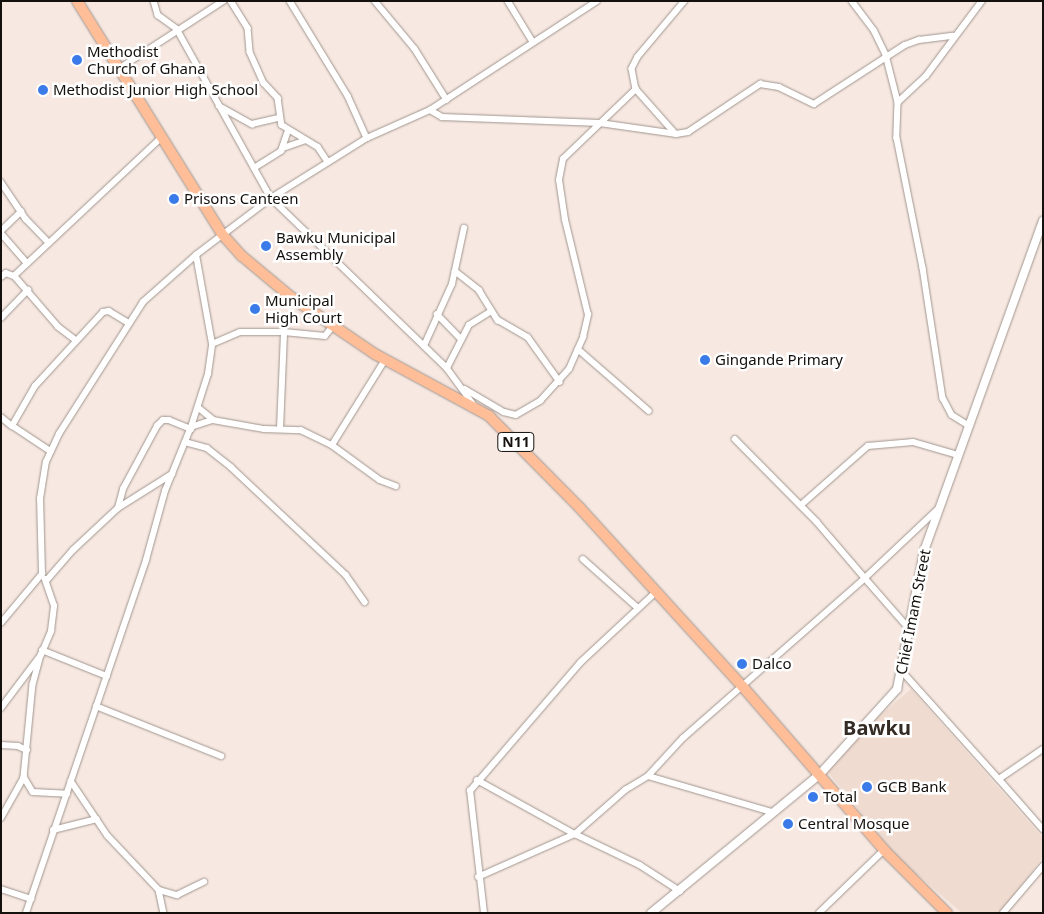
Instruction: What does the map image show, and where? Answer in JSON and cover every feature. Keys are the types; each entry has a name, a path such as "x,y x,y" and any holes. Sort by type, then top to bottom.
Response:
{"highway":[{"name":"N11","path":"77,1 222,234 265,276 333,326 385,360 474,405 541,466 743,687 884,850 947,913"}],"street":[{"path":"154,1 158,15 177,29 271,198 447,368 464,388 474,405"},
{"path":"120,68 177,29 223,1"},
{"path":"232,1 248,28 250,52 264,83 278,98 279,118 288,131 322,151 328,162"},
{"path":"290,1 348,96 367,138"},
{"path":"374,1 415,49 447,100"},
{"path":"508,1 532,42"},
{"path":"1,818 24,777 33,684 41,652 55,616 46,581 42,574 40,499 51,452 143,302 196,255 271,198 367,138 430,110 447,100 532,42 597,1"},
{"path":"676,134 636,89 632,69 635,62 685,1"},
{"path":"852,1 874,30 886,56 898,102 897,138 923,268 943,398 952,414 968,424"},
{"path":"898,102 926,76 953,36 982,1"},
{"path":"430,110 442,117 600,123 676,134 688,132 760,84 779,87 814,104 886,56 918,40 953,36"},
{"path":"464,388 504,412 516,415 527,411 560,382 578,349 588,315 565,220 559,180 563,160 636,89"},
{"path":"219,106 252,124 279,118"},
{"path":"283,148 288,131"},
{"path":"14,276 162,137"},
{"path":"254,168 283,148 306,140"},
{"path":"1,182 22,212 49,243"},
{"path":"22,212 1,232 27,263"},
{"name":"Chief Imam Street","path":"651,913 680,892 772,812 820,774 897,689 902,671 907,626 937,510 1043,221"},
{"path":"424,346 437,314 448,294 464,228"},
{"path":"26,913 107,676 172,474 198,408 212,344 196,255"},
{"path":"454,271 479,290 490,311 498,320 528,337 560,382"},
{"path":"1,277 6,273 14,276 58,327 75,340"},
{"path":"1,318 28,290"},
{"path":"12,426 35,386 75,340 106,311 129,323"},
{"path":"447,368 460,338 475,319 490,311"},
{"path":"437,314 460,338"},
{"path":"212,344 240,332 284,332 325,336 333,326"},
{"path":"280,429 284,332"},
{"path":"578,349 649,411"},
{"path":"332,446 385,360"},
{"path":"198,408 213,420"},
{"path":"1,417 51,452"},
{"path":"118,508 123,489 162,420 169,420 191,428 213,420 301,430 332,446 380,480 396,486"},
{"path":"735,439 800,505 907,626"},
{"path":"185,442 207,448 231,467 359,588 365,602"},
{"path":"800,505 868,446 913,442 958,455"},
{"path":"46,581 73,550 118,508 172,474"},
{"path":"478,877 574,834 625,790 648,776 660,760 865,578 937,510"},
{"path":"582,559 637,607"},
{"path":"1,623 42,574"},
{"path":"484,913 468,798 477,780 581,662 637,607 656,592"},
{"path":"41,652 107,676"},
{"path":"1,708 41,652"},
{"path":"902,671 1043,829"},
{"path":"96,706 221,756"},
{"path":"1,745 18,746 27,750"},
{"path":"999,779 1043,749"},
{"path":"648,776 772,812"},
{"path":"24,777 33,792 67,794"},
{"path":"477,780 574,834 640,865 680,892"},
{"path":"71,781 108,836 159,890 164,913"},
{"path":"53,830 97,819"},
{"path":"819,913 884,850"},
{"path":"1003,913 1043,866"},
{"path":"159,890 177,895 204,882"},
{"path":"1,889 31,899"}],"shaded area":[{"path":"911,689 1043,838 1043,857 1001,913 962,913 897,857 827,771 867,726"}],"place":[{"name":"Methodist Church of Ghana","path":"77,60"},
{"name":"Methodist Junior High School","path":"43,90"},
{"name":"Prisons Canteen","path":"174,199"},
{"name":"Bawku Municipal Assembly","path":"266,246"},
{"name":"Municipal High Court","path":"255,309"},
{"name":"Gingande Primary","path":"705,360"},
{"name":"Dalco","path":"742,664"},
{"name":"GCB Bank","path":"867,787"},
{"name":"Total","path":"813,797"},
{"name":"Central Mosque","path":"788,824"}],"district":[{"name":"Bawku","path":"877,727"}]}
